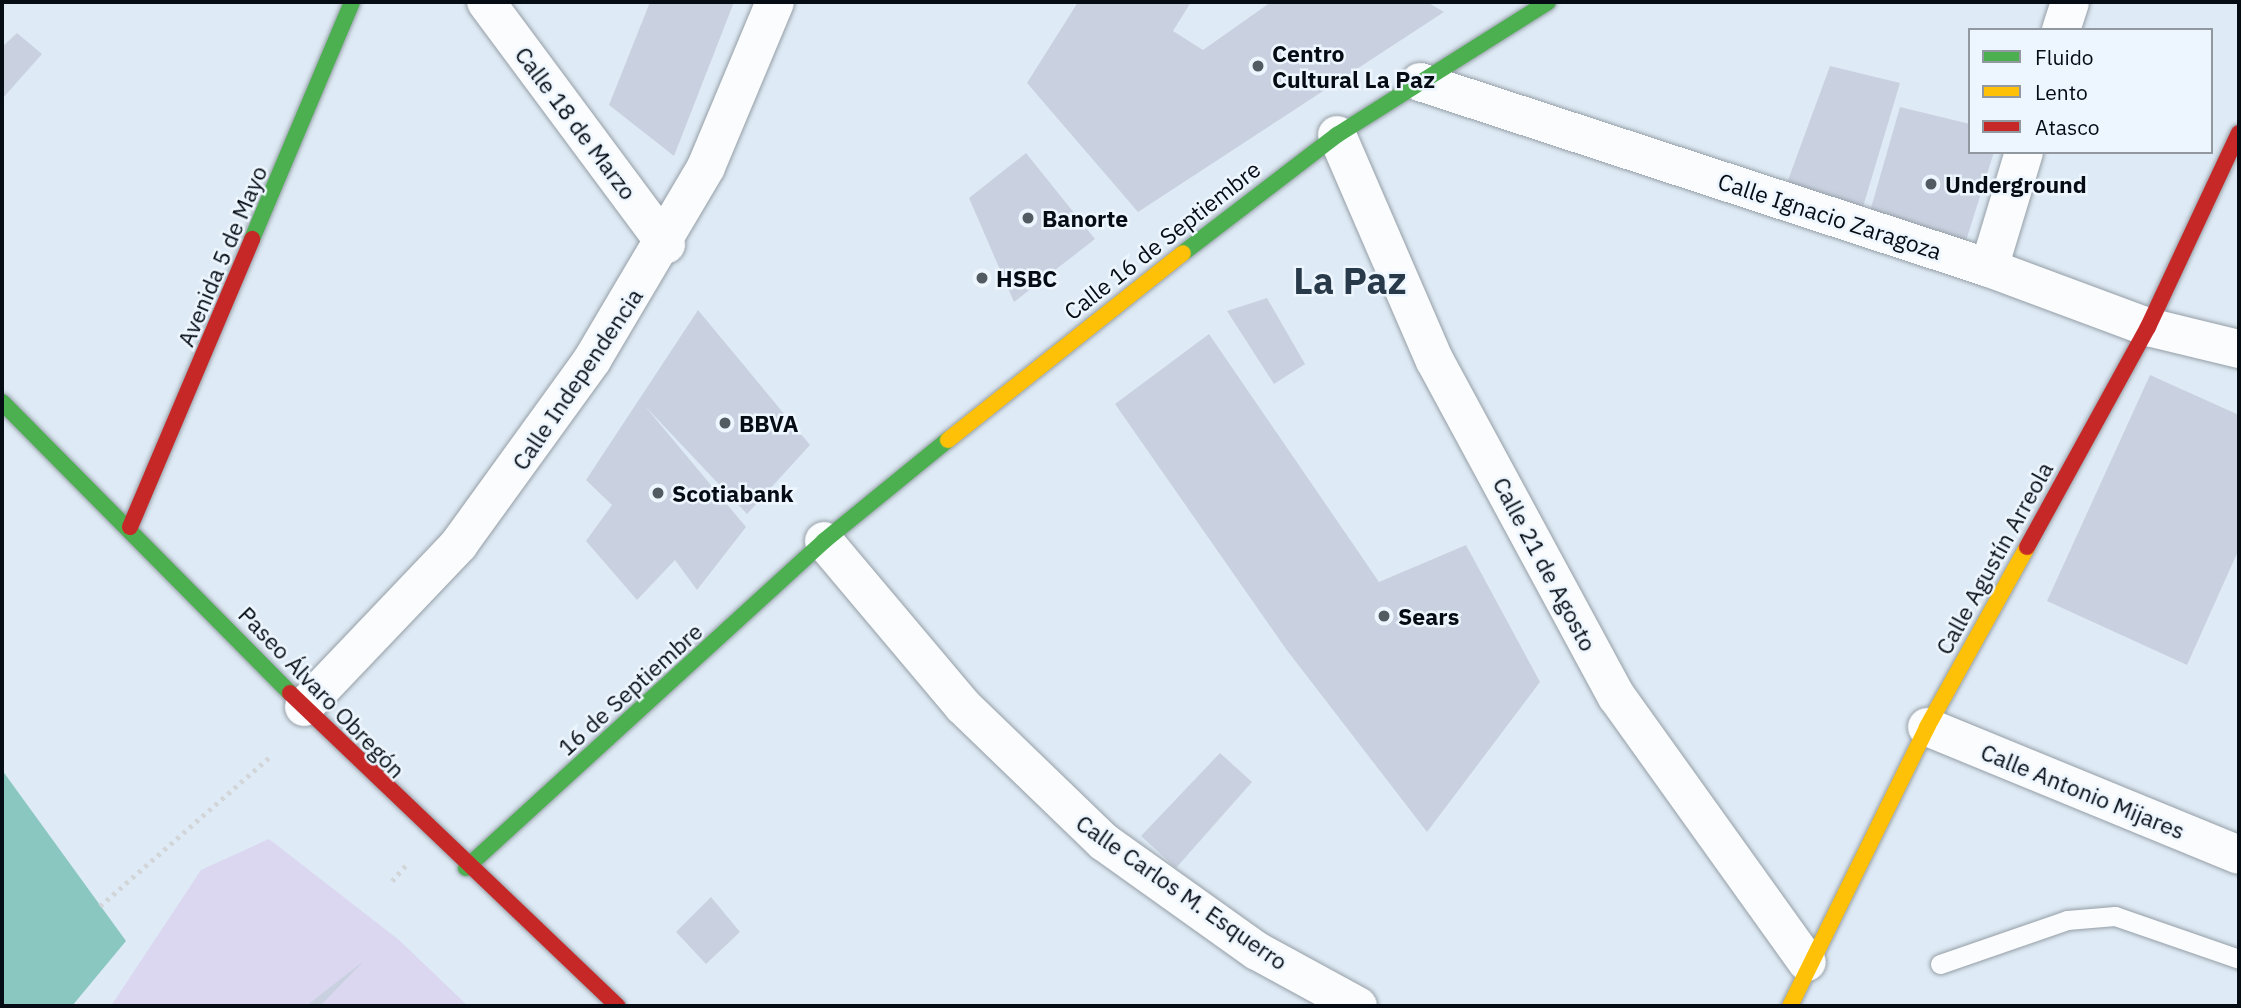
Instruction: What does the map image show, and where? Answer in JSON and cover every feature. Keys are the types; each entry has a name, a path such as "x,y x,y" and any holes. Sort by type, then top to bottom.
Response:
{"street":[{"name":"Avenida 5 de Mayo","path":"130,527 352,2"},
{"name":"Calle 18 de Marzo","path":"486,2 666,244"},
{"name":"Calle Independencia","path":"304,707 459,544 527,457 666,244 775,2"},
{"path":"2062,28 2070,2"},
{"name":"Calle 16 de Septiembre","path":"824,541 1337,135 1420,82 1531,5"},
{"name":"Calle Ignacio Zaragoza","path":"1420,82 1989,268 2148,327 2239,349"},
{"name":"Calle Agustín Arreola","path":"1790,1006 1807,962 1927,727 2148,327 2239,133"},
{"name":"Calle 21 de Agosto","path":"1337,135 1435,361 1617,697 1807,962"},
{"path":"1989,268 2023,154"},
{"name":"Paseo Álvaro Obregón","path":"2,402 130,527 466,869 617,1006"},
{"name":"16 de Septiembre","path":"466,869 824,541"},
{"name":"Calle Carlos M. Esquerro","path":"824,541 963,706 1094,834 1257,951 1358,1006"},
{"name":"Calle Antonio Mijares","path":"1927,727 2239,855"}],"lane":[{"path":"1940,964 2067,920 2115,916 2239,959"}],"path":[{"path":"100,906 271,756"}],"shaded area":[{"path":"2,770 126,941 72,1006 2,1006"},
{"path":"269,839 399,940 468,1006 111,1006 201,870"}],"building":[{"path":"650,2 734,2 674,156 609,105"},
{"name":"Centro Cultural La Paz","path":"1078,2 1191,2 1173,31 1203,50 1271,2 1427,2 1444,12 1138,212 1027,83"},
{"path":"17,33 42,54 2,99 2,47"},
{"path":"1830,66 1900,83 1860,217 1784,191"},
{"name":"Underground","path":"1900,107 1968,124 1968,154 1993,154 1964,247 1869,215"},
{"name":"Banorte","path":"1026,153 1095,239 1014,302 969,198"},
{"path":"1267,298 1305,364 1274,384 1227,311"},
{"path":"698,310 810,445 747,514 644,405 746,527 697,590 675,560 637,600 586,541 612,505 586,480"},
{"name":"Sears","path":"1209,334 1379,582 1466,545 1540,682 1427,832 1286,649 1115,404"},
{"path":"2150,375 2239,415 2239,549 2187,665 2047,601"},
{"path":"1220,753 1252,782 1176,868 1141,836"},
{"path":"711,897 740,932 706,964 676,932"},
{"path":"365,960 320,1006 306,1006"}],"traffic: fast":[{"path":"252,239 352,2"},
{"path":"1183,253 1337,135 1548,2"},
{"path":"2,402 290,693"},
{"path":"466,868 824,541 948,440"}],"traffic: slow":[{"path":"948,440 1183,253"},
{"path":"1790,1006 1927,727 2027,547"}],"traffic: jam":[{"path":"2027,547 2148,327 2239,133"},
{"path":"130,527 252,239"},
{"path":"290,693 617,1006"}],"place":[{"name":"Centro Cultural La Paz","path":"1258,66"},
{"name":"Underground","path":"1931,184"},
{"name":"Banorte","path":"1028,218"},
{"name":"HSBC","path":"982,278"},
{"name":"BBVA","path":"725,423"},
{"name":"Scotiabank","path":"658,493"},
{"name":"Sears","path":"1384,616"}],"district":[{"name":"La Paz","path":"1350,280"}]}
